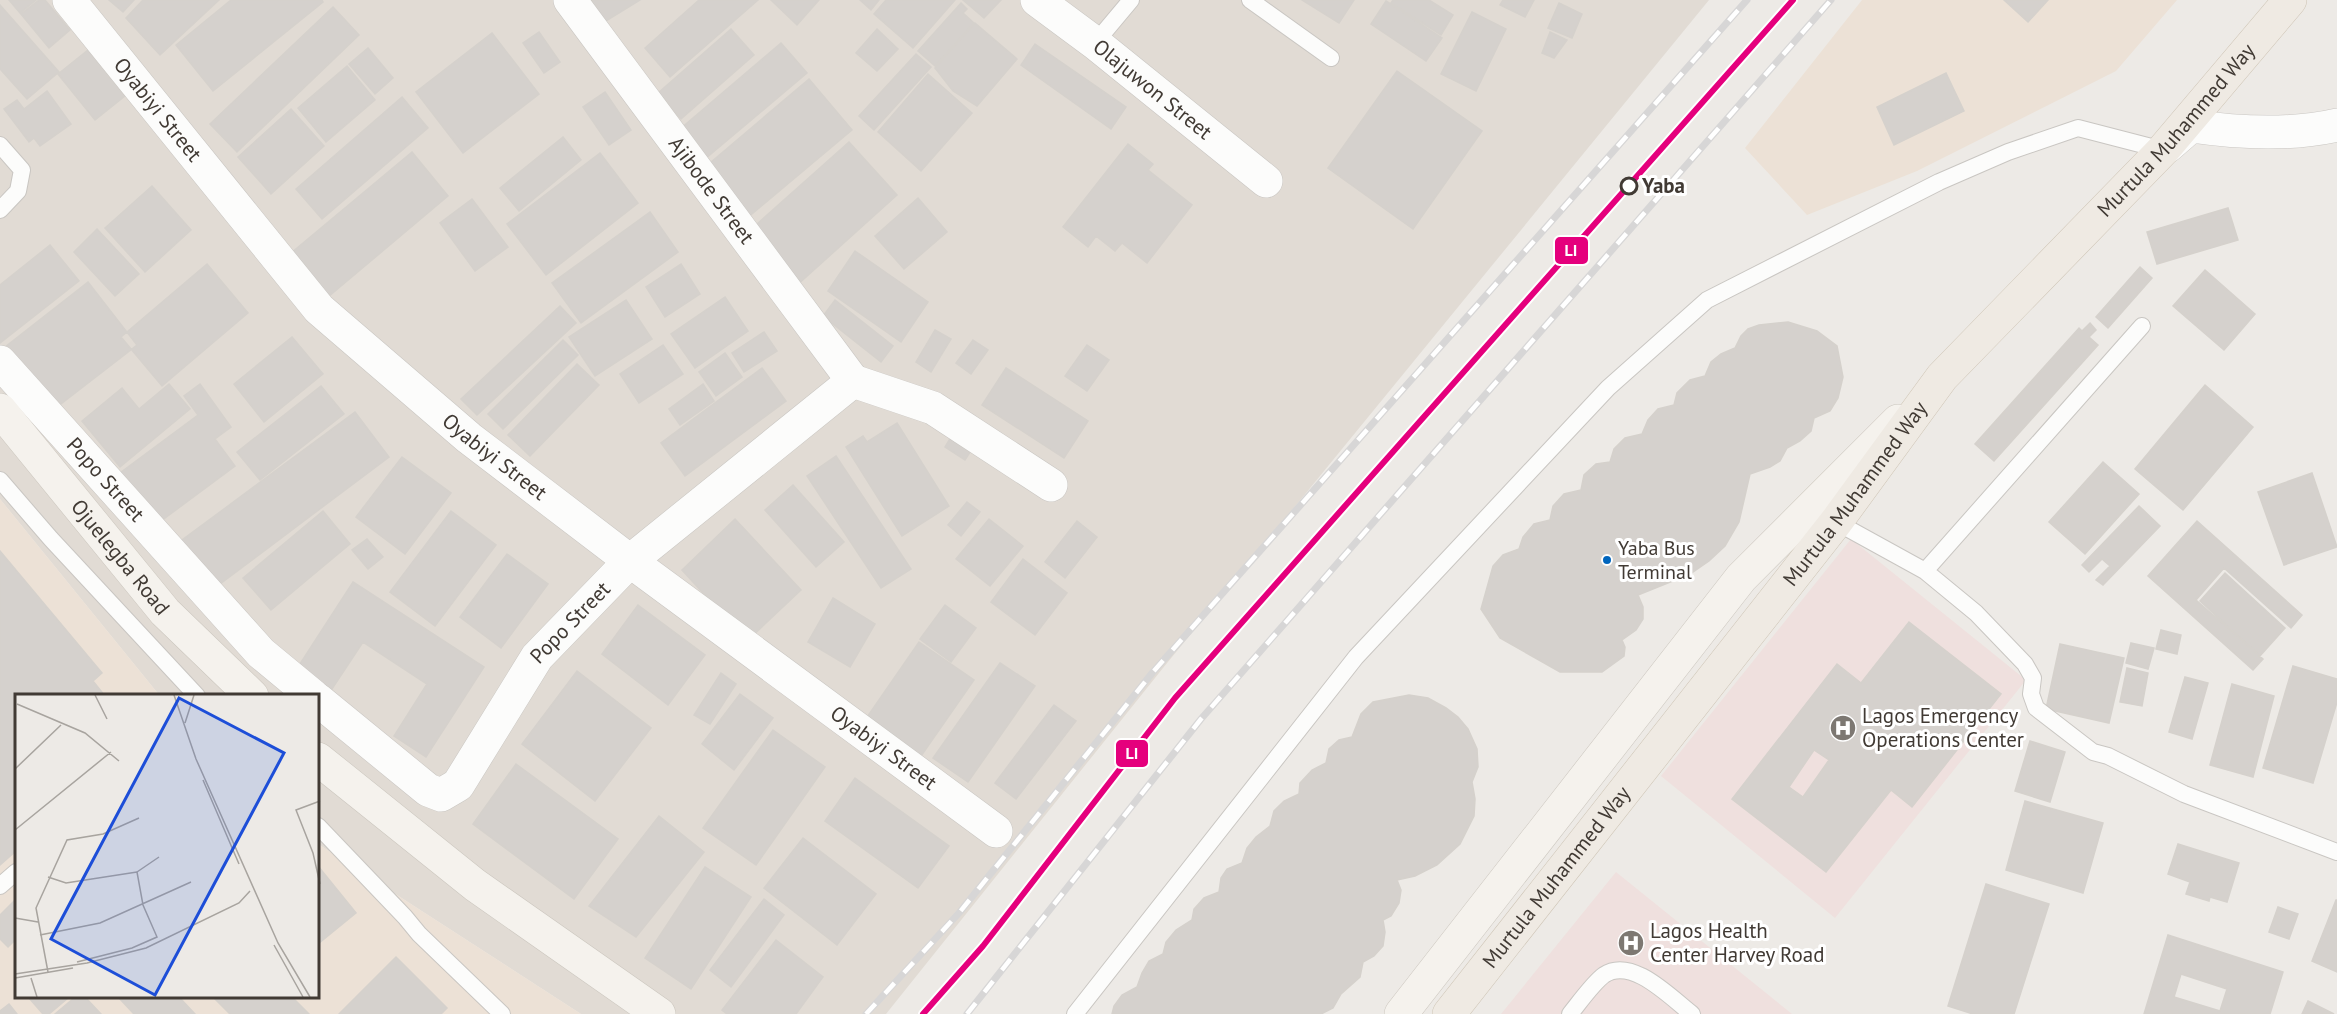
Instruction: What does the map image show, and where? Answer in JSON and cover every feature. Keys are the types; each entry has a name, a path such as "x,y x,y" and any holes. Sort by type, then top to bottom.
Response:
{"main road":[{"name":"Murtula Muhammed Way","path":"1449,1014 1836,522 1942,377 2163,150 2290,0"},
{"path":"1401,1014 1741,578 1942,377"},
{"name":"Ojuelegba Road","path":"0,410 165,612 250,694"},
{"path":"320,761 475,885 658,1014"}],"street":[{"name":"Oyabiyi Street","path":"69,0 319,309 469,438 630,561 996,831"},
{"name":"Ajibode Street","path":"570,0 853,381"},
{"name":"Olajuwon Street","path":"1037,0 1095,43 1266,181"},
{"path":"2163,150 2191,126 2228,131 2273,133 2337,125"},
{"name":"Popo Street","path":"0,362 261,653 311,694"},
{"name":"Popo Street","path":"320,702 428,790 441,795 458,785 537,657 630,561 853,381"},
{"path":"853,381 933,408 1051,485"}],"lane":[{"path":"1095,43 1131,0"},
{"path":"1250,0 1331,58"},
{"path":"1075,1014 1356,657 1608,388 1707,300 1939,182 2008,152 2078,128 2163,150"},
{"path":"0,145 22,170 18,191 0,210"},
{"path":"1925,571 2142,326"},
{"path":"0,480 51,539 195,694"},
{"path":"1836,522 1925,571 1976,612 2025,664 2033,678 2031,694 2036,708 2093,752 2108,756 2184,794 2337,852"},
{"path":"320,828 419,934 502,1014"},
{"path":"0,886 15,873"},
{"path":"1570,1014 1604,975 1622,970 1643,976 1692,1014"}],"shaded area":[{"path":"0,0 1709,0 1163,668 886,1014 581,1014 320,845 320,694 158,694 0,499"},
{"path":"1862,0 2177,0 2116,71 1917,171 1807,215 1745,148"},
{"path":"0,499 158,694 15,694 15,999 320,999 320,845 581,1014 0,1014"},
{"name":"Lagos Emergency Operations Center","path":"1851,539 2026,680 1835,918 1661,776"},
{"name":"Lagos Health Center Harvey Road","path":"1616,872 1792,1014 1501,1014"}],"building":[{"path":"9,0 36,0 20,13"},
{"path":"39,0 45,0 70,30 49,48 21,14"},
{"path":"109,0 134,0 123,12"},
{"path":"143,0 219,0 160,55 126,18"},
{"path":"231,0 322,0 323,2 213,91 176,45"},
{"path":"576,0 640,0 593,29"},
{"path":"699,0 758,0 670,77 645,48"},
{"path":"771,0 819,0 797,25"},
{"path":"860,0 879,0 871,10"},
{"path":"886,0 955,0 913,48 874,14"},
{"path":"963,0 1001,0 984,18"},
{"path":"1302,0 1354,0 1339,23"},
{"path":"1393,0 1429,0 1453,15 1441,35 1391,3"},
{"path":"1503,0 1534,0 1525,17 1500,5"},
{"path":"2004,0 2048,0 2028,22"},
{"path":"1386,1 1442,38 1426,61 1371,24"},
{"path":"961,3 967,9 963,13 974,23 935,66 918,51"},
{"path":"1559,3 1582,14 1572,38 1548,28"},
{"path":"0,5 59,72 27,99 0,69"},
{"path":"333,7 359,35 237,152 210,124"},
{"path":"1472,12 1506,29 1476,91 1441,74"},
{"path":"975,23 1017,59 977,106 953,91 935,68"},
{"path":"731,29 754,55 681,119 658,93"},
{"path":"877,29 898,49 877,71 856,53"},
{"path":"539,32 560,62 544,73 523,43"},
{"path":"1550,32 1567,40 1554,58 1542,53"},
{"path":"492,33 539,94 463,153 416,92"},
{"path":"781,43 807,73 705,159 680,129"},
{"path":"1035,44 1126,107 1111,129 1021,65"},
{"path":"368,48 393,78 375,94 349,64"},
{"path":"88,50 125,96 95,120 58,74"},
{"path":"916,54 931,67 874,130 859,116"},
{"path":"347,66 375,100 326,142 298,108"},
{"path":"1397,71 1482,131 1413,229 1328,168"},
{"path":"1946,73 1964,111 1894,145 1877,107"},
{"path":"928,74 972,113 921,171 878,132"},
{"path":"809,79 852,130 746,219 704,168"},
{"path":"47,91 71,124 40,146 34,138 29,142 4,109 17,100 24,109"},
{"path":"605,92 631,130 609,145 583,107"},
{"path":"402,97 428,128 322,219 296,189"},
{"path":"291,109 324,146 271,194 238,157"},
{"path":"563,137 581,160 519,211 500,188"},
{"path":"849,142 897,195 795,287 747,233"},
{"path":"1128,144 1153,164 1148,170 1192,205 1147,263 1122,243 1115,251 1096,236 1088,247 1063,227"},
{"path":"412,152 448,196 328,297 291,253"},
{"path":"600,153 638,203 546,275 507,224"},
{"path":"152,186 191,230 145,272 105,228"},
{"path":"918,198 947,232 904,269 875,236"},
{"path":"472,199 508,247 475,271 440,223"},
{"path":"2228,208 2238,240 2157,264 2147,232"},
{"path":"650,212 678,252 581,323 552,283"},
{"path":"97,229 139,274 115,296 74,252"},
{"path":"50,245 79,281 0,343 0,285"},
{"path":"855,251 928,302 901,342 828,291"},
{"path":"207,264 248,313 162,386 121,337"},
{"path":"681,264 700,294 665,317 646,287"},
{"path":"2140,267 2152,278 2108,328 2096,317"},
{"path":"2205,270 2255,314 2224,350 2173,306"},
{"path":"88,282 137,345 48,414 0,351"},
{"path":"725,297 748,331 695,368 671,334"},
{"path":"626,300 652,339 595,376 569,337"},
{"path":"835,300 893,346 881,362 823,316"},
{"path":"560,306 576,323 477,415 461,399"},
{"path":"1788,322 1817,331 1837,346 1843,377 1838,398 1830,411 1814,418 1811,431 1800,441 1787,448 1780,461 1750,474 1739,522 1725,546 1690,574 1638,595 1643,607 1643,619 1636,630 1622,640 1625,647 1624,656 1602,672 1560,672 1500,638 1481,609 1493,566 1503,555 1519,549 1523,537 1534,524 1550,520 1553,506 1564,494 1581,490 1584,475 1596,464 1610,462 1614,449 1625,438 1642,434 1648,420 1658,409 1674,405 1677,393 1690,380 1705,376 1711,362 1721,354 1735,348 1741,336 1748,329 1759,325"},
{"path":"2090,323 2096,330 2089,337 2098,345 1994,461 1975,444 2079,328 2082,331"},
{"path":"935,330 951,339 931,372 916,362"},
{"path":"764,332 777,351 744,372 732,353"},
{"path":"292,337 323,374 264,422 234,384"},
{"path":"563,340 578,355 503,429 488,414"},
{"path":"973,340 988,350 971,374 956,363"},
{"path":"663,345 683,374 639,403 620,374"},
{"path":"1087,345 1109,360 1087,391 1065,376"},
{"path":"725,353 742,377 716,396 699,372"},
{"path":"577,364 599,385 530,456 508,435"},
{"path":"762,368 786,401 685,476 661,443"},
{"path":"1006,368 1088,421 1064,458 982,405"},
{"path":"169,384 190,409 120,467 82,421 122,388 139,409"},
{"path":"200,384 231,427 215,439 235,466 157,524 120,473 198,415 184,396"},
{"path":"703,384 714,401 680,425 669,409"},
{"path":"2205,385 2253,427 2183,510 2135,469"},
{"path":"321,386 344,414 260,480 237,452"},
{"path":"355,412 389,457 212,590 178,543"},
{"path":"897,423 949,506 902,536 846,447 863,436 867,442"},
{"path":"951,437 972,449 965,460 945,447"},
{"path":"836,456 911,569 881,588 807,476"},
{"path":"402,457 451,493 405,554 356,517"},
{"path":"2103,462 2139,494 2085,554 2049,522"},
{"path":"2312,473 2337,547 2284,565 2258,492"},
{"path":"793,485 844,542 816,567 765,510"},
{"path":"967,502 980,512 961,536 948,525"},
{"path":"2139,506 2160,526 2103,585 2096,580 2110,566 2102,559 2089,572 2082,565"},
{"path":"323,511 350,544 271,610 243,578"},
{"path":"451,511 496,545 435,626 390,592"},
{"path":"735,519 801,590 747,641 682,570"},
{"path":"989,519 1023,546 990,586 956,559"},
{"path":"1077,521 1097,537 1065,578 1045,562"},
{"path":"2197,521 2302,615 2291,628 2224,568 2196,600 2263,659 2253,670 2148,576"},
{"path":"367,539 383,557 368,569 352,550"},
{"path":"0,551 102,673 93,681 103,694 15,694 15,852 0,865"},
{"path":"507,554 548,584 501,648 460,617"},
{"path":"1023,559 1067,593 1035,635 991,602"},
{"path":"2225,573 2285,628 2260,656 2200,601"},
{"path":"353,582 484,667 426,757 394,736 427,684 363,642 330,692 296,670"},
{"path":"833,598 875,624 850,667 808,642"},
{"path":"638,605 705,655 668,705 602,654"},
{"path":"945,605 976,628 951,662 920,639"},
{"path":"1909,622 2001,694 1912,807 1891,790 1826,872 1732,799 1837,664 1861,683","holes":["1814,750 1829,760 1803,797 1789,787"]},
{"path":"2161,630 2181,635 2177,654 2156,649"},
{"path":"919,642 974,680 919,759 865,720"},
{"path":"2131,643 2154,648 2148,669 2126,663"},
{"path":"2060,644 2124,658 2109,723 2046,709"},
{"path":"1000,663 1035,686 968,782 933,758"},
{"path":"2293,666 2337,679 2337,702 2313,783 2263,768"},
{"path":"2127,668 2148,673 2142,706 2120,702"},
{"path":"577,671 651,728 595,801 522,744"},
{"path":"721,673 736,684 710,724 694,715"},
{"path":"2185,677 2208,683 2192,739 2169,732"},
{"path":"2232,684 2274,696 2253,777 2210,765"},
{"path":"740,694 773,718 734,770 702,744"},
{"path":"1409,695 1428,698 1446,708 1468,729 1477,749 1478,767 1472,782 1475,799 1474,816 1460,844 1437,865 1415,876 1397,880 1401,890 1399,903 1391,916 1383,920 1385,932 1383,946 1374,956 1363,962 1360,977 1341,994 1333,1008 1321,1014 1112,1014 1114,1006 1122,995 1137,987 1149,961 1163,954 1166,942 1176,930 1192,920 1194,909 1204,898 1219,892 1221,878 1227,869 1242,863 1247,848 1270,826 1274,811 1284,801 1299,794 1300,783 1312,770 1326,763 1329,749 1339,740 1352,737 1361,714 1373,702"},
{"path":"1054,705 1076,721 1016,799 995,783"},
{"path":"773,730 825,767 756,865 703,828"},
{"path":"2030,741 2065,752 2050,802 2015,791"},
{"path":"516,764 618,839 574,899 473,824"},
{"path":"855,778 949,846 918,888 825,821"},
{"path":"2025,801 2103,823 2083,893 2006,870"},
{"path":"659,816 704,852 636,937 589,906"},
{"path":"803,838 876,894 837,945 764,888"},
{"path":"2178,844 2239,863 2227,902 2210,897 2209,901 2186,894 2190,882 2168,874"},
{"path":"705,867 751,897 691,989 645,958"},
{"path":"320,868 356,913 320,942"},
{"path":"1986,884 2049,904 2014,1014 1973,1014 1948,1006"},
{"path":"764,899 784,915 731,987 710,970"},
{"path":"15,900 15,940 8,947 0,939 0,915"},
{"path":"2337,900 2337,972 2312,961"},
{"path":"2278,907 2298,914 2289,939 2269,932"},
{"path":"2168,935 2283,972 2270,1014 2144,1014","holes":["2181,974 2227,989 2220,1011 2174,997"]},
{"path":"776,940 823,977 796,1014 727,1014 722,1010"},
{"path":"396,957 447,1008 441,1014 339,1014"},
{"path":"30,999 67,999 49,1014 43,1014"},
{"path":"73,999 87,999 101,1014 55,1014"},
{"path":"120,999 181,999 195,1014 134,1014"},
{"path":"215,999 294,999 309,1014 230,1014"},
{"path":"2308,1001 2334,1014 2302,1014"},
{"path":"9,1004 17,1014 0,1014 0,1011"}],"railway":[{"path":"866,1014 959,913 1153,672 1747,0"},
{"path":"967,1014 1201,719 1831,0"}],"transit line":[{"name":"LI","path":"923,1014 983,946 1175,698 1793,0"}],"place":[{"name":"Yaba","path":"1629,186"},
{"name":"Yaba Bus Terminal","path":"1607,560"},
{"name":"Lagos Emergency Operations Center","path":"1843,728"},
{"name":"Lagos Health Center Harvey Road","path":"1631,943"}]}
